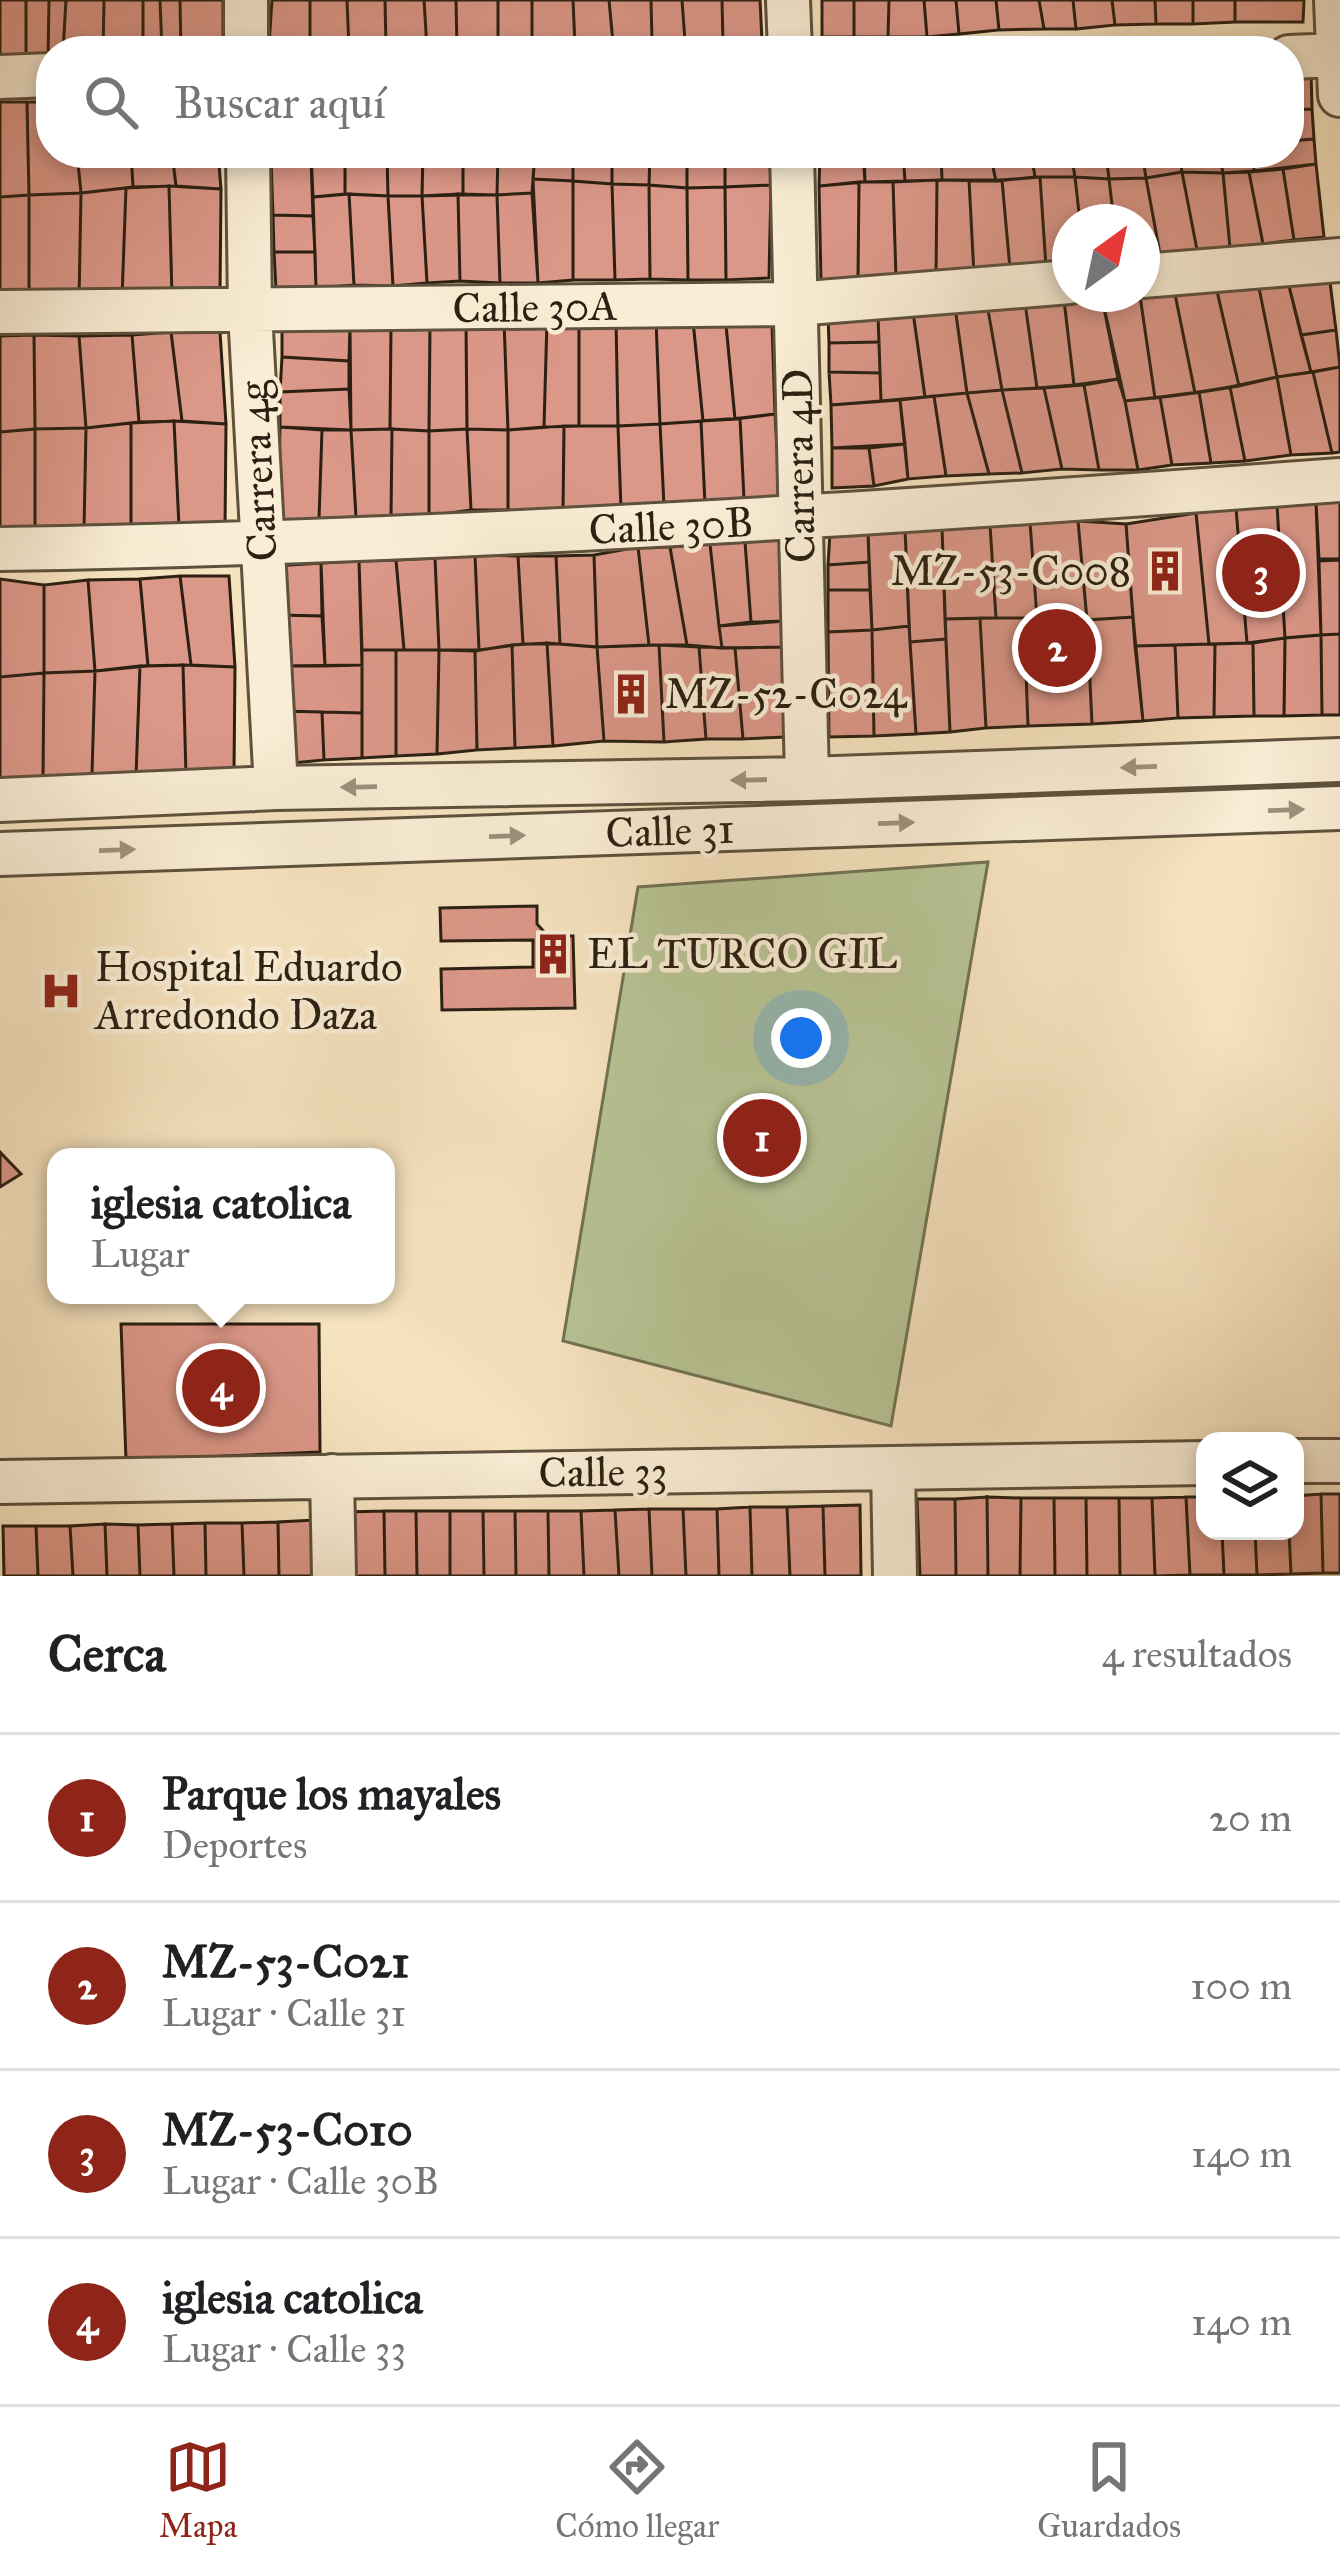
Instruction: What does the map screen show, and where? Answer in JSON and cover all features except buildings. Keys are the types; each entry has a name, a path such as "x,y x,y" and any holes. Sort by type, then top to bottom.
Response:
{"street":[{"path":"246,0 246,36"},
{"path":"788,0 789,36"},
{"path":"1304,60 1339,68 1336,0"},
{"path":"0,77 36,76"},
{"name":"Carrera 4g","path":"248,168 250,312 276,788"},
{"name":"Carrera 4D","path":"792,168 807,779"},
{"path":"1160,275 1340,260"},
{"name":"Calle 30A","path":"0,312 795,304 1052,283"},
{"name":"Calle 30B","path":"0,549 261,545 800,520 1340,481"},
{"name":"Calle 31","path":"0,800 276,788 807,779 1340,760"},
{"name":"Calle 31","path":"0,854 1340,808"},
{"path":"1304,1461 1340,1460"},
{"name":"Calle 33","path":"0,1482 1196,1463"},
{"path":"893,1468 895,1576"},
{"path":"332,1477 334,1576"}],"green space":[{"path":"988,862 891,1426 563,1341 638,887"}],"place":[{"name":"MZ-53-C008","path":"1165,571"},
{"name":"MZ-53-C010","path":"1261,573"},
{"name":"MZ-53-C021","path":"1057,648"},
{"name":"MZ-52-C024","path":"631,694"},
{"name":"EL TURCO GIL","path":"553,954"},
{"name":"Hospital Eduardo Arredondo Daza","path":"61,991"},
{"name":"Parque los mayales","path":"762,1138"},
{"name":"iglesia catolica","path":"221,1388"}]}
